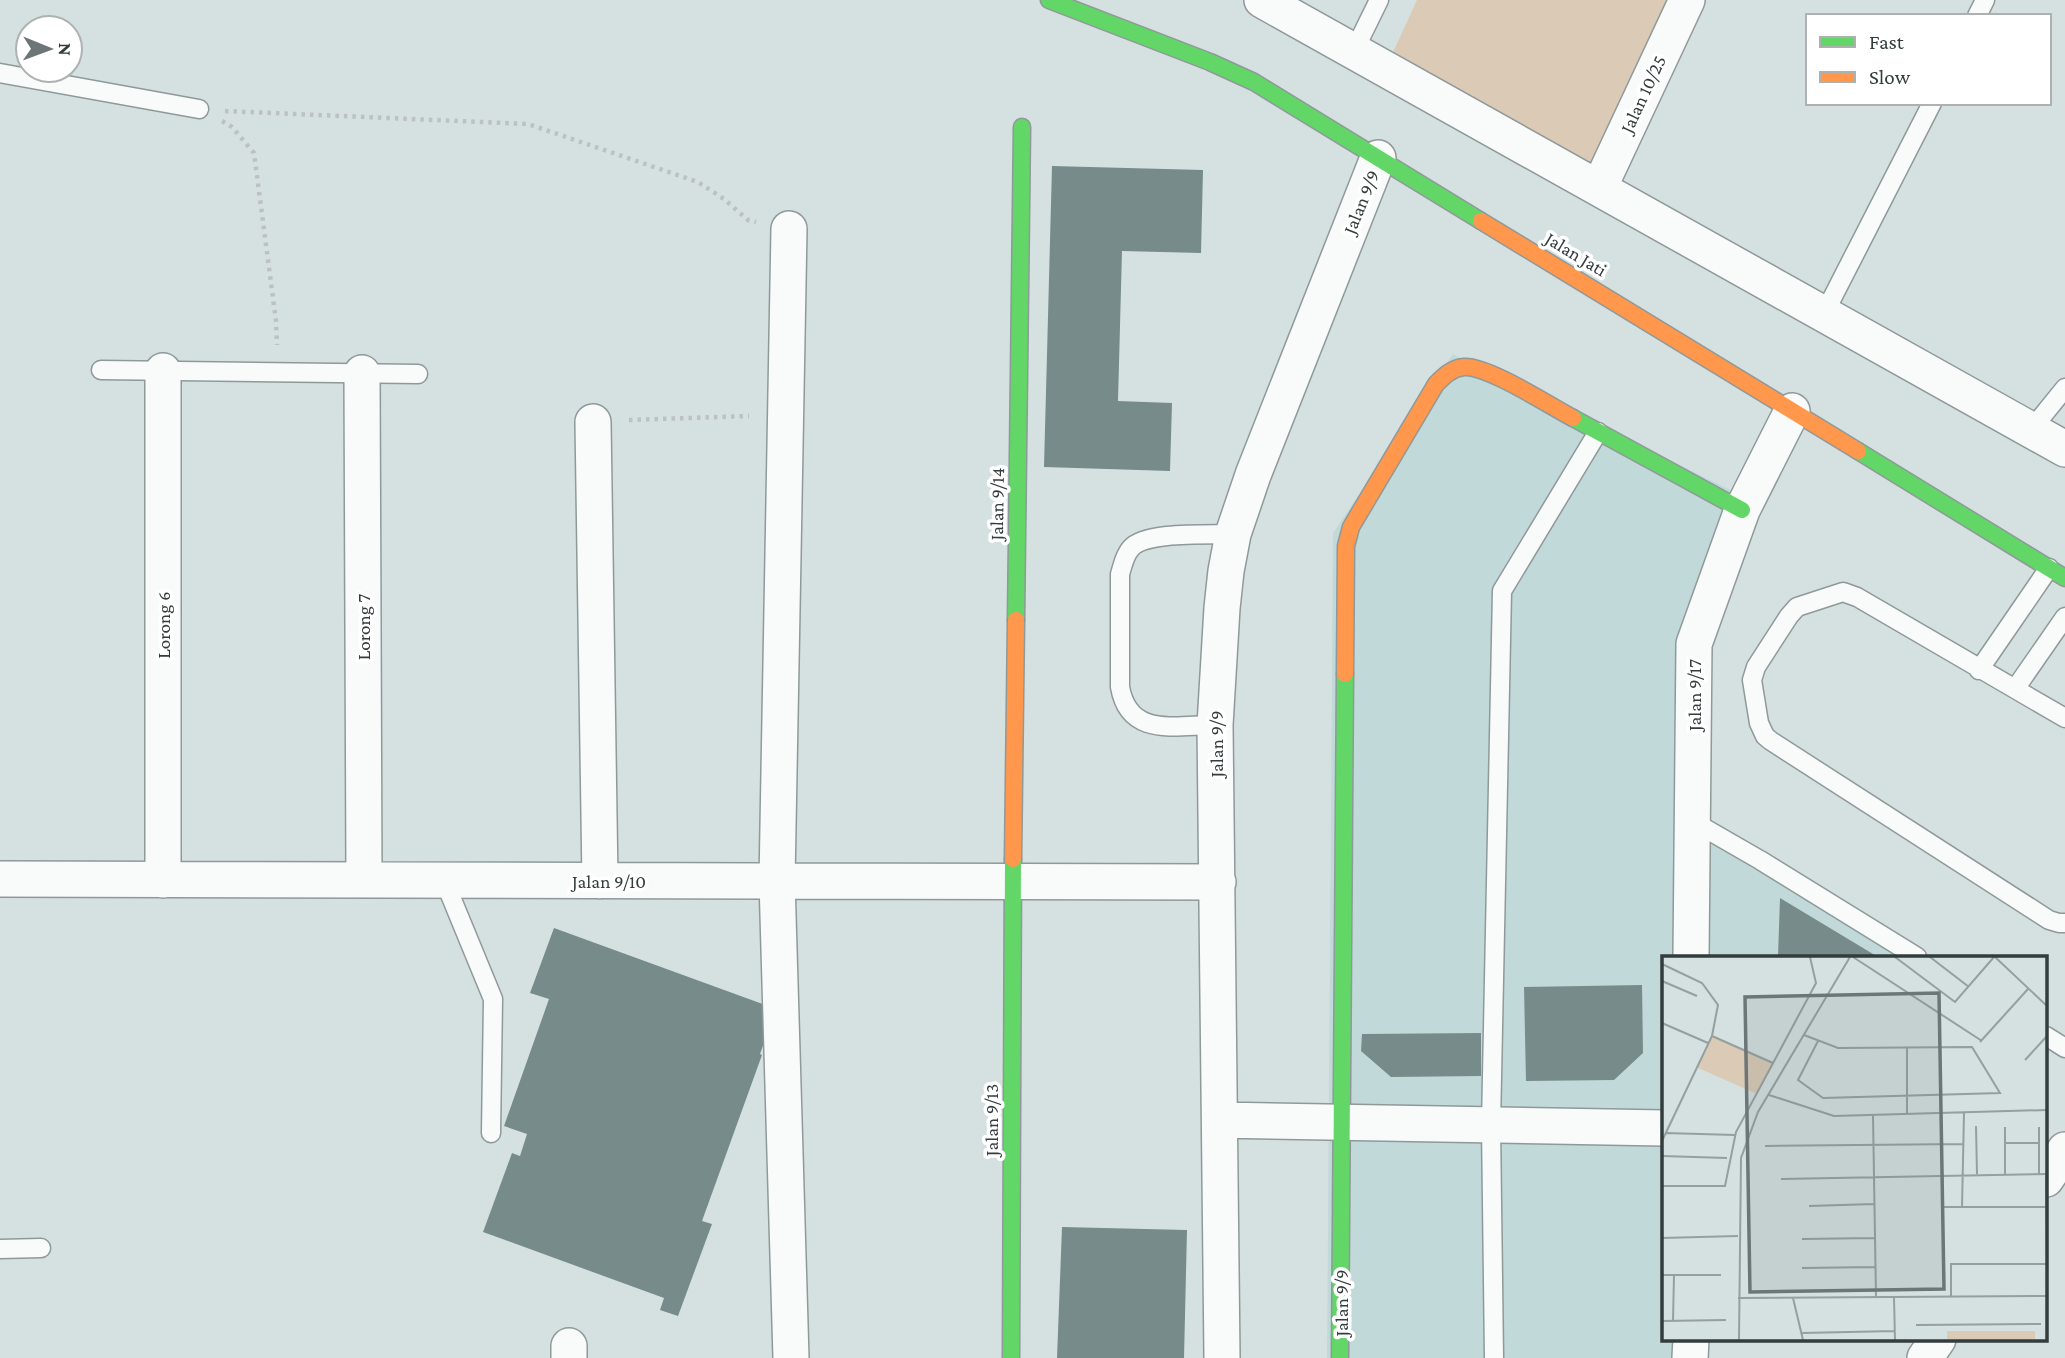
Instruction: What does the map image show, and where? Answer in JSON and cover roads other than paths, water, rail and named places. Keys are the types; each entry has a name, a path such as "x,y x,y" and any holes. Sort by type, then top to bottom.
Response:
{"street":[{"name":"Jalan Jati","path":"1049,0 1210,62 1254,82 2065,578"},
{"path":"1262,0 2065,449"},
{"name":"Jalan 10/25","path":"1599,188 1687,0"},
{"name":"Jalan 9/14","path":"1013,882 1022,127"},
{"name":"Jalan 9/9","path":"1222,1358 1215,725 1222,608 1233,534 1253,475 1378,158"},
{"path":"789,229 777,881 792,1358"},
{"name":"Jalan 9/9","path":"1340,1358 1347,540 1351,527 1436,384 1445,373 1458,367 1473,366 1742,510"},
{"name":"Lorong 6","path":"163,371 163,880"},
{"name":"Lorong 7","path":"362,373 364,880"},
{"name":"Jalan 9/17","path":"1691,956 1694,644 1742,510 1792,411"},
{"path":"593,422 600,881"},
{"name":"Jalan 9/10","path":"0,879 1218,883"},
{"name":"Jalan 9/13","path":"1010,1358 1013,882"},
{"path":"1220,1119 1662,1128"},
{"path":"2048,1176 2065,1150"},
{"path":"1690,1358 1691,1340"},
{"path":"1925,1358 1937,1340"}],"lane":[{"path":"1354,51 1379,0"},
{"path":"0,73 199,110"},
{"path":"1824,314 1931,105"},
{"path":"101,370 418,374"},
{"path":"2031,430 2065,388"},
{"path":"1494,1358 1491,1125 1503,591 1598,432"},
{"path":"1215,725 1158,725 1143,723 1130,715 1122,702 1120,687 1121,574 1124,559 1132,547 1144,540 1233,534"},
{"path":"1979,670 2049,568"},
{"path":"2065,718 1857,597 1843,592 1792,611 1756,667 1752,680 1761,730 1771,741 2049,920 2065,923"},
{"path":"2015,689 2065,617"},
{"path":"1693,822 1915,956"},
{"path":"444,880 494,999 491,1132"},
{"path":"2048,1037 2065,1048"},
{"path":"0,1249 41,1248"}]}
